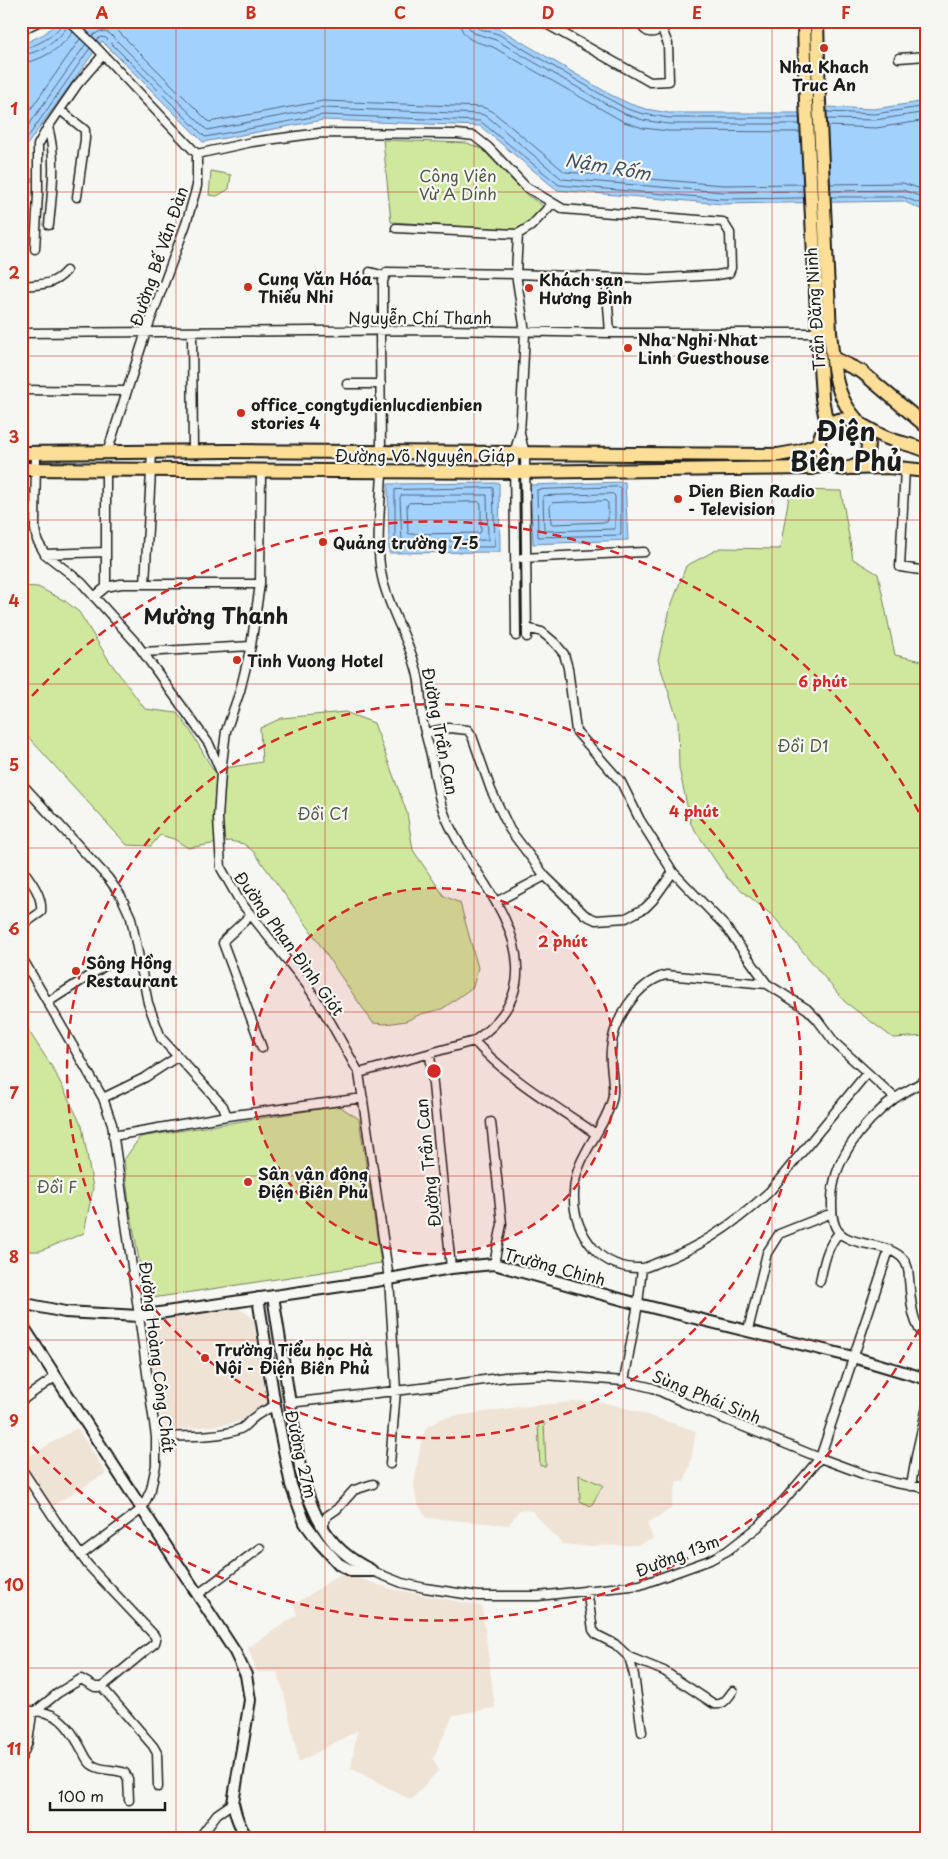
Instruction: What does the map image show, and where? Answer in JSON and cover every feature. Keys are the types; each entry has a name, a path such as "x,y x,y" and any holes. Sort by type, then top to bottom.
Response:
{"main road":[{"path":"804,21 812,102"},
{"path":"812,102 817,21"},
{"name":"Trần Đăng Ninh","path":"812,102 824,332 822,398 829,424"},
{"name":"Trần Đăng Ninh","path":"824,332 833,358 837,385 846,405 863,427"},
{"path":"833,358 862,372 927,428"},
{"path":"927,451 888,438 850,420 843,419 829,424 820,436 819,444 824,459 829,464 844,469 905,468 927,470"},
{"path":"852,468 859,464 868,451 869,443 863,427"},
{"name":"Đường Võ Nguyên Giáp","path":"21,453 381,451 520,454 778,455 800,451 819,444"},
{"path":"381,451 382,471"},
{"path":"106,452 106,470"},
{"name":"Đường Võ Nguyên Giáp","path":"21,469 638,472 812,468 829,464"}],"street":[{"path":"21,30 40,21"},
{"path":"69,21 197,154 252,142 320,133 457,134 474,136 488,147 526,187 563,210 723,222 728,228 732,263 729,273 717,275 650,279 387,272 384,276 382,331 381,451"},
{"path":"541,21 650,82 669,81 668,44 662,24"},
{"path":"640,21 642,28 646,32 652,33 657,31 662,24"},
{"path":"35,250 38,145 48,126 103,55"},
{"path":"899,58 927,56"},
{"path":"60,110 85,130 77,197"},
{"path":"48,126 52,139 49,225"},
{"name":"Đường Bế Văn Đàn","path":"106,452 146,332 186,224 197,186 197,154"},
{"path":"396,228 518,234 531,226 552,204"},
{"path":"516,636 515,558 525,332 516,274 518,234"},
{"path":"21,286 49,283 59,278 66,270"},
{"path":"370,272 384,276"},
{"path":"606,278 610,333"},
{"name":"Nguyễn Chí Thanh","path":"21,333 382,331 824,332"},
{"path":"192,332 193,452"},
{"path":"347,384 381,384"},
{"path":"21,390 127,391"},
{"path":"145,584 152,452"},
{"path":"36,454 35,529 37,540 45,554 81,582 143,652 209,744 220,772"},
{"path":"905,468 900,567 927,571"},
{"path":"106,470 106,587"},
{"name":"Đường Phan Đình Giót","path":"261,470 260,584 251,646 240,691 226,731 220,772 218,818 221,868 239,900 307,985 359,1073 389,1279 396,1390 390,1464"},
{"name":"Đường Trần Can","path":"359,1073 474,1041 498,1021 511,1002 517,982 514,946 496,902 463,849 443,810 425,733 418,676 381,576 379,546 382,471"},
{"path":"520,472 527,637"},
{"path":"45,554 106,552"},
{"path":"515,558 644,552"},
{"path":"94,596 106,587 121,584 260,584"},
{"path":"527,628 542,632 556,643 564,654 568,668 576,731 621,782 640,820 673,872 725,926 767,984 807,1010 835,1043 895,1098"},
{"path":"143,652 251,646"},
{"path":"425,733 449,728 468,730 472,736 491,790 510,830 545,876 584,915 596,920 626,918 645,908 673,872"},
{"path":"21,783 108,878 121,896 131,918 154,1024 161,1038 223,1106 227,1116"},
{"path":"21,867 36,889 42,904 40,912 21,926"},
{"path":"496,902 545,876"},
{"path":"251,915 225,939 223,944 262,1048"},
{"name":"Đường Hoàng Công Chất","path":"21,956 103,1098 113,1136 156,1437 156,1465 151,1489 142,1509"},
{"path":"48,1002 106,965"},
{"path":"767,984 666,975 656,978 636,994 617,1023 611,1050 612,1098 576,1172 574,1194 576,1220 588,1242 599,1255 612,1263 642,1268 677,1256 696,1247 755,1205 770,1191 867,1073"},
{"path":"474,1041 496,1062 531,1089 596,1134"},
{"name":"Đường Trần Can","path":"430,1054 451,1268"},
{"path":"103,1098 146,1077 177,1057"},
{"path":"927,1080 895,1098 873,1119 845,1154 832,1186 832,1213 839,1233 888,1250 905,1261 908,1268 912,1307 916,1324 922,1336 927,1339"},
{"path":"113,1136 227,1116 363,1098"},
{"path":"491,1122 502,1224 494,1264"},
{"path":"748,1330 767,1253 775,1239 786,1230 832,1213"},
{"path":"820,1280 827,1252 833,1239 839,1233"},
{"name":"Đường 13m","path":"372,1571 402,1583 478,1596 538,1596 640,1585 710,1560 727,1551 764,1520 820,1458 888,1250"},
{"name":"Trường Chinh","path":"21,1303 65,1312 139,1316 451,1268 494,1264 638,1304 748,1330 767,1337 853,1357 927,1378"},
{"path":"624,1381 638,1304 642,1268"},
{"name":"Đường 27m","path":"273,1296 289,1403 306,1492 323,1526 340,1550 372,1571"},
{"name":"Đường 27m","path":"258,1298 275,1406 291,1485 305,1523 339,1564 352,1571 372,1571"},
{"path":"21,1323 235,1652 246,1674 250,1700 233,1803 242,1831 248,1838"},
{"path":"268,1361 282,1359"},
{"name":"Sùng Phái Sinh","path":"289,1403 505,1377 543,1375 624,1381 653,1388 685,1403 866,1475 927,1488"},
{"path":"21,1400 55,1377"},
{"path":"156,1437 197,1436 236,1430 243,1428 251,1419 263,1411 289,1403"},
{"path":"911,1486 916,1451 927,1407"},
{"path":"21,1468 88,1565 156,1639 155,1643 102,1687 95,1688 81,1679 58,1693 32,1714 28,1742 21,1760"},
{"path":"323,1526 327,1516 354,1490 373,1484"},
{"path":"81,1555 142,1509"},
{"path":"197,1595 260,1548"},
{"path":"587,1590 594,1633 616,1644 629,1657 664,1671 714,1704 720,1705 723,1703 733,1691"},
{"path":"629,1657 634,1675 642,1732"},
{"path":"102,1687 157,1753 158,1786"},
{"path":"21,1711 37,1710 57,1717 69,1727 88,1760 94,1766 125,1773 128,1779 130,1800"},
{"path":"199,1838 217,1814 233,1803"}],"shaded area":[{"name":"Trường Tiểu học Hà Nội - Điện Biên Phủ","path":"237,1307 253,1318 267,1403 258,1407 241,1421 163,1431 146,1325 188,1315"},
{"path":"582,1401 605,1403 629,1409 696,1431 690,1465 684,1482 677,1481 671,1509 647,1523 653,1539 639,1545 586,1546 562,1544 532,1511 519,1510 509,1525 427,1518 417,1503 414,1486 421,1442 426,1428 442,1418 519,1407"},
{"path":"77,1428 106,1473 49,1508 21,1461"},
{"path":"342,1573 392,1589 482,1606 495,1708 453,1715 433,1759 439,1770 411,1800 351,1768 357,1731 299,1762 284,1693 277,1672 257,1672 248,1648 297,1615 294,1605"}],"green space":[{"name":"Công Viên Vừ A Dính","path":"383,140 467,143 482,149 527,195 545,207 520,230 391,222"},
{"path":"211,171 231,175 229,189 217,196 209,195"},
{"name":"Đồi D1","path":"790,490 841,491 853,559 878,574 895,655 927,662 927,1036 893,1038 845,1002 774,917 727,878 691,824 679,768 678,721 658,660 670,609 686,566 720,548 780,549"},
{"name":"Đồi C1","path":"21,586 38,587 65,601 79,612 110,662 145,709 177,713 190,730 213,770 262,762 260,728 282,718 345,712 374,723 407,813 413,850 444,896 460,903 478,968 473,987 442,1009 421,1014 406,1021 386,1024 373,1023 309,928 254,852 244,844 230,841 188,848 174,839 160,835 151,846 127,845 21,729"},
{"name":"Đồi F","path":"21,1019 54,1070 82,1126 93,1188 84,1233 40,1251 21,1251"},
{"name":"Sân vận động Điện Biên Phủ","path":"339,1106 359,1119 381,1263 146,1299 129,1204 124,1160 140,1137"},
{"path":"544,1422 546,1466 540,1466 538,1423"},
{"path":"579,1475 603,1485 591,1506 580,1501"}],"water":[{"name":"Nậm Rốm","path":"59,21 470,21 500,29 611,95 646,109 669,113 801,113 825,107 874,109 927,101 927,212 903,201 723,204 557,190 480,126 323,120 203,142 102,41 21,153 21,45 44,34"},
{"path":"625,482 628,540 533,544 530,485"},
{"path":"499,483 500,552 389,553 388,484"}],"place":[{"name":"Nha Khach Truc An","path":"824,48"},
{"name":"Cung Văn Hóa Thiếu Nhi","path":"248,287"},
{"name":"Khách sạn Hương Bình","path":"529,288"},
{"name":"Nha Nghi Nhat Linh Guesthouse","path":"628,348"},
{"name":"office_congtydienlucdienbien stories 4","path":"241,413"},
{"name":"Dien Bien Radio - Television","path":"678,499"},
{"name":"Quảng trường 7-5","path":"323,542"},
{"name":"Tinh Vuong Hotel","path":"237,660"},
{"name":"Sông Hồng Restaurant","path":"76,971"},
{"name":"Sân vận động Điện Biên Phủ","path":"248,1182"},
{"name":"Trường Tiểu học Hà Nội - Điện Biên Phủ","path":"205,1358"}],"district":[{"name":"Điện Biên Phủ","path":"846,445"},
{"name":"Mường Thanh","path":"216,615"}]}
